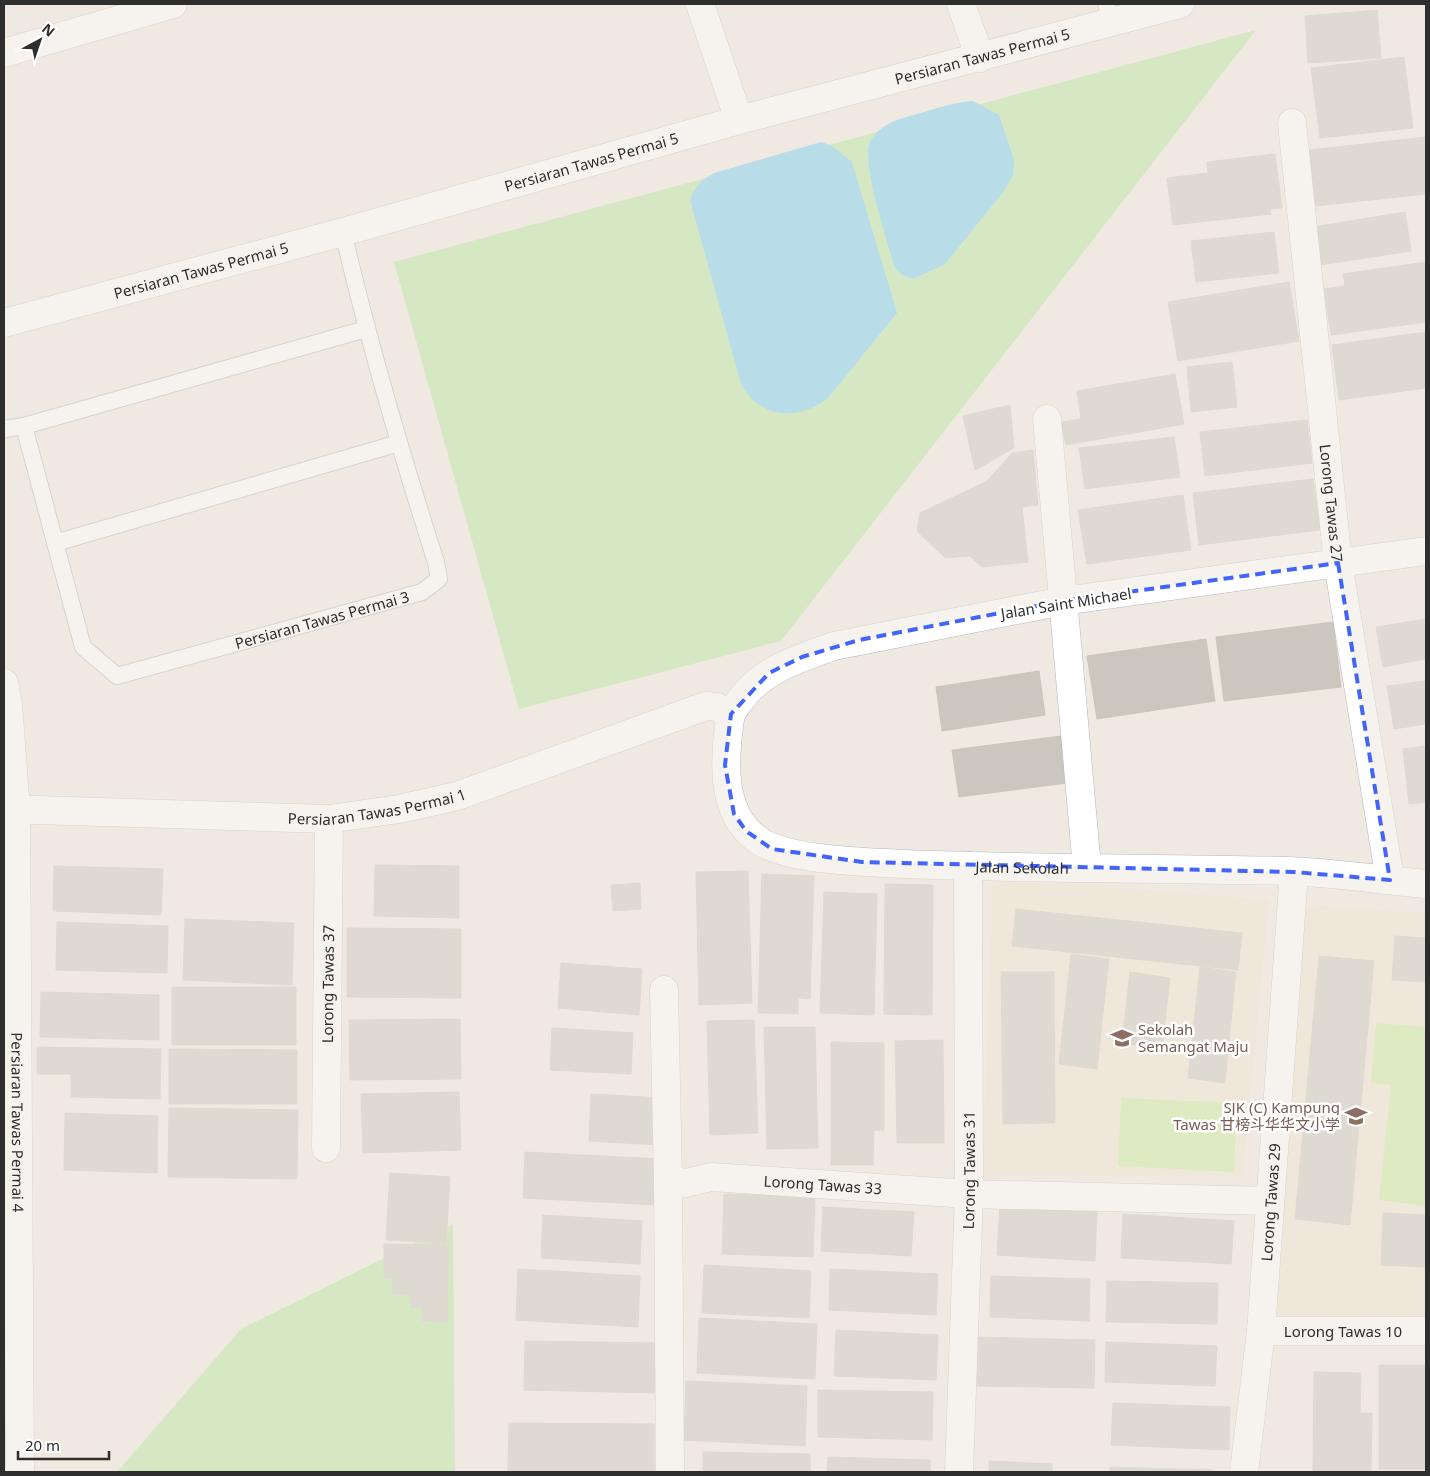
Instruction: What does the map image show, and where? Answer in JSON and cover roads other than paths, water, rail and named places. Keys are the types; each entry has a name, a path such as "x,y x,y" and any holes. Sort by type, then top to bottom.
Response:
{"street":[{"path":"4,53 173,4"},
{"path":"700,4 739,120"},
{"path":"961,4 980,58"},
{"name":"Persiaran Tawas Permai 5","path":"4,323 343,232 739,120 980,58 1109,13 1180,4"},
{"name":"Lorong Tawas 27","path":"1292,123 1338,563 1390,880"},
{"path":"1047,420 1087,868"},
{"name":"Jalan Saint Michael","path":"724,711 742,698 769,672 819,651 859,640 1062,601 1426,551"},
{"name":"Persiaran Tawas Permai 4","path":"4,683 8,704 20,1472"},
{"name":"Persiaran Tawas Permai 1","path":"10,809 329,819 399,809 457,796 690,711 706,706 724,711"},
{"name":"Jalan Sekolah","path":"724,711 726,765 734,814 746,831 759,841 789,854 862,862 968,866 1294,872 1426,884"},
{"name":"Lorong Tawas 37","path":"326,1148 329,819"},
{"name":"Lorong Tawas 31","path":"959,1472 969,1194 968,866"},
{"name":"Lorong Tawas 29","path":"1244,1472 1261,1331 1294,872"},
{"path":"664,990 668,1180 670,1472"},
{"name":"Lorong Tawas 33","path":"668,1180 686,1183 711,1177 969,1194 1270,1201"},
{"name":"Lorong Tawas 10","path":"1261,1331 1426,1331"}],"lane":[{"name":"Persiaran Tawas Permai 3","path":"24,426 83,647 117,676 422,592 439,579 436,562 398,443 366,329 343,232"},
{"path":"4,429 24,426 366,329"},
{"path":"55,543 398,443"}],"water":[{"path":"973,101 999,115 1014,160 1013,175 1004,191 945,264 913,279 902,275 894,266 871,182 868,150 871,140 880,129 897,120 945,106"},
{"path":"821,142 832,146 852,162 897,313 827,399 803,411 780,413 769,410 759,404 749,396 741,384 690,200 699,184 714,173"}],"place":[{"name":"Sekolah Semangat Maju","path":"1122,1038"},
{"name":"SJK (C) Kampung Tawas 甘榜斗华华文小学","path":"1356,1116"}]}
